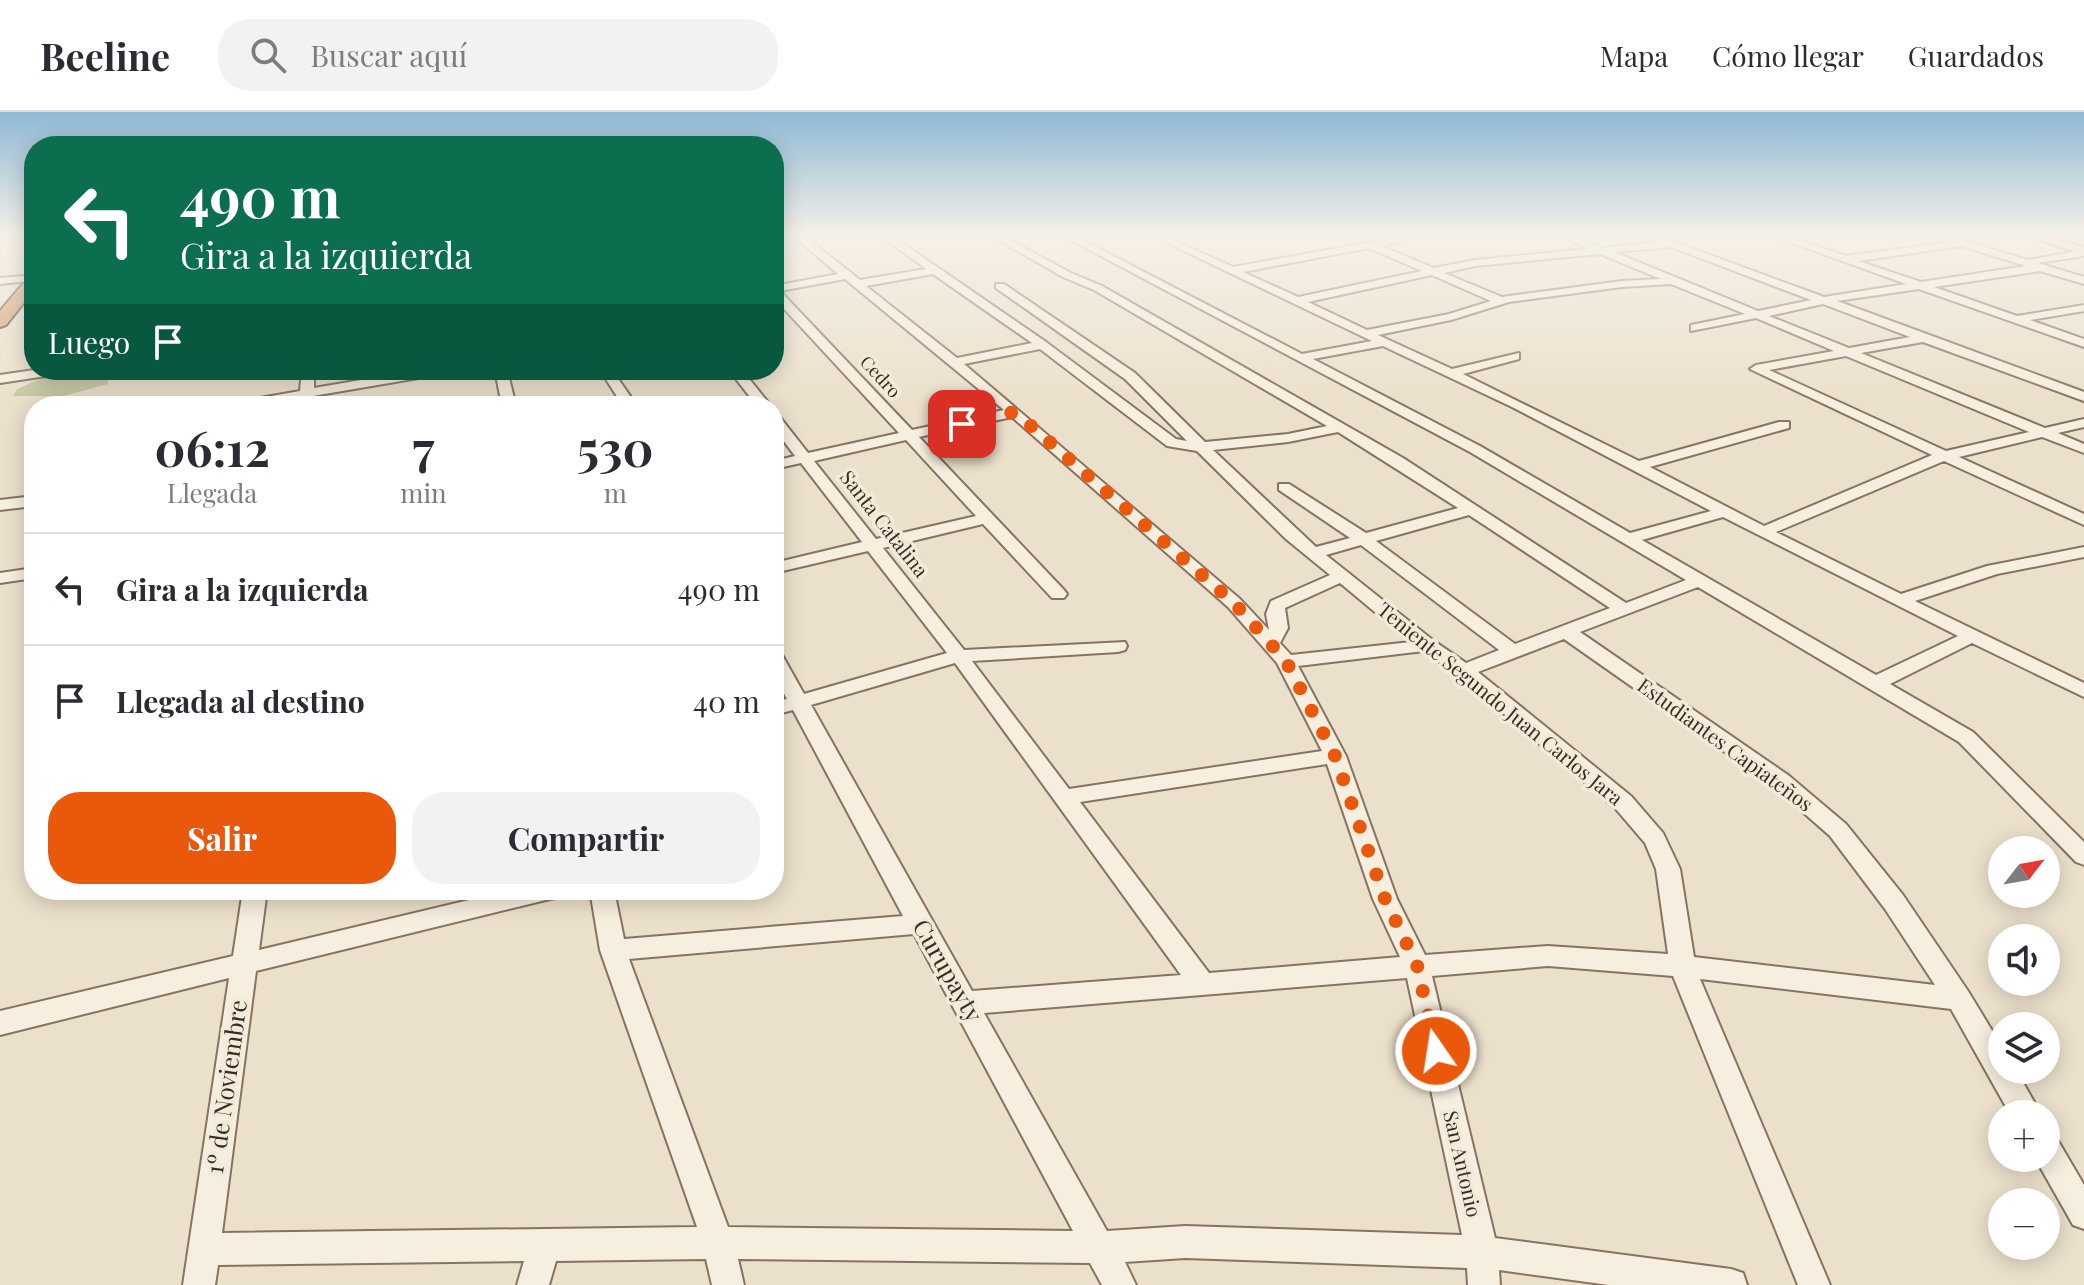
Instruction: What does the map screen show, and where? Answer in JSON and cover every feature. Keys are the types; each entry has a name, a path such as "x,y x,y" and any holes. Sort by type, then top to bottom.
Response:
{"highway":[{"path":"0,308 14,293"},
{"path":"0,322 19,293"}],"street":[{"name":"San Antonio","path":"871,293 957,362 1234,603 1278,652 1335,756 1385,899 1417,965 1482,1252 1484,1285"},
{"path":"968,293 1172,443 1203,447 1288,438 1342,427"},
{"name":"Teniente Segundo Juan Carlos Jara","path":"1010,293 1130,376 1264,512 1427,645 1464,670 1623,802 1655,839 1668,869 1682,966 1814,1285"},
{"path":"1107,293 1342,427 1625,610"},
{"path":"1176,293 1475,449 1966,737 2084,856"},
{"path":"1279,293 1452,373 1763,532 2081,688"},
{"path":"1297,301 1334,293"},
{"path":"1483,293 1501,301"},
{"path":"1368,333 1451,317 1501,301 1553,293"},
{"path":"1704,293 2084,449"},
{"path":"1805,293 2084,397"},
{"path":"1695,328 1872,293"},
{"path":"1936,293 2084,343"},
{"name":"Cedro","path":"784,301 1058,594"},
{"path":"2015,319 2084,308"},
{"path":"1923,338 1756,369 2084,520"},
{"path":"1299,358 1386,342"},
{"path":"957,362 1042,345"},
{"path":"1452,373 1515,356"},
{"path":"0,379 24,375"},
{"path":"325,396 396,380"},
{"path":"743,380 756,396"},
{"path":"784,463 1015,412"},
{"path":"1763,532 1943,456 2084,423"},
{"path":"1639,466 1784,425"},
{"name":"Santa Catalina","path":"784,432 959,656 1203,985"},
{"path":"1284,487 1362,538 1513,652"},
{"path":"0,505 24,502"},
{"path":"1313,553 1471,509"},
{"path":"1630,538 1725,512"},
{"path":"784,566 988,518"},
{"path":"1899,600 1993,570 2084,552"},
{"path":"0,578 24,574"},
{"path":"1342,576 1277,605 1278,652 1359,655 1427,645"},
{"path":"1464,670 1699,581"},
{"name":"Estudiantes Capiateños","path":"1567,632 1780,780 1838,830 1894,902 1959,999 2018,1100"},
{"path":"1874,684 1972,636"},
{"path":"786,705 959,656 1118,646"},
{"name":"Curupayty","path":"786,705 966,1003 1120,1285"},
{"path":"1064,797 1335,756"},
{"name":"1º de Noviembre","path":"199,1285 254,900"},
{"path":"0,1023 509,900"},
{"path":"604,900 613,950 718,1243 728,1285"},
{"path":"613,950 919,924"},
{"path":"966,1003 1548,956 1682,966 1959,999"},
{"path":"2060,1172 2082,1209"},
{"path":"205,1249 718,1243 1100,1247 1185,1242 1482,1252 1731,1285"},
{"path":"533,1285 545,1244"}],"green space":[{"path":"38,380 108,380 108,384 63,396 13,396 17,389"}],"route":[{"path":"962,424 1015,412 1234,603 1286,661 1335,756 1385,899 1417,965 1436,1051"}]}
